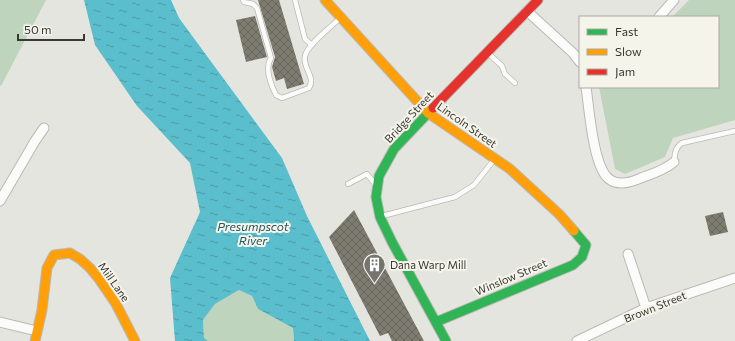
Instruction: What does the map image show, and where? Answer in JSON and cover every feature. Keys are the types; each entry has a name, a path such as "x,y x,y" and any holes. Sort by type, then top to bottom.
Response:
{"street":[{"name":"Lincoln Street","path":"325,0 428,113 510,170 559,214 586,245"},
{"name":"Bridge Street","path":"446,341 380,217 376,197 379,176 394,149 538,0"},
{"path":"660,16 674,0"},
{"path":"527,11 573,53 579,61"},
{"path":"586,88 597,156 609,179 616,182 632,182 669,166 674,162"},
{"path":"0,201 44,128"},
{"name":"Winslow Street","path":"436,322 573,265 585,254 586,245"},
{"name":"Mill Lane","path":"36,331 42,310 47,268 54,255 70,253 85,262 96,275 116,305 135,341"},
{"path":"628,254 646,308"},
{"name":"Brown Street","path":"577,341 646,308 735,278"},
{"path":"0,322 36,331 35,341"}],"lane":[{"path":"243,0 244,2 253,4 257,8 271,58 269,61 269,80 276,95 282,98 309,88 312,81 304,57 312,45 340,18"},
{"path":"295,0 306,39 312,45"},
{"path":"488,52 502,66 505,74 515,83"},
{"path":"674,162 675,151 682,143 735,131"},
{"path":"380,217 455,197 474,185 495,159"},
{"path":"348,184 367,174 377,187"}],"green space":[{"path":"0,0 46,0 1,86 0,85"},
{"path":"689,0 735,0 735,120 673,138 665,157 625,174 615,169 599,88 719,88 719,16 673,16"},
{"path":"239,290 252,296 258,309 293,328 294,341 208,341 204,338 203,320 215,304"}],"water":[{"name":"Presumpscot River","path":"84,0 171,0 179,18 282,158 307,216 370,341 294,341 293,328 258,309 252,296 239,290 215,304 203,320 204,338 208,341 175,341 170,278 200,212 190,163 137,106 95,45"}],"building":[{"path":"258,0 279,0 304,84 287,89 284,78 276,81 272,67 275,57"},
{"path":"255,16 267,57 246,62 236,20"},
{"name":"Dana Warp Mill","path":"354,210 424,341 392,341 388,333 380,336 329,237"},
{"path":"723,212 728,232 710,236 705,216"}],"traffic: fast":[{"path":"433,108 394,149 379,176 376,197 380,217 392,242 446,341"},
{"path":"436,322 573,265 582,257 586,245 574,231"}],"traffic: slow":[{"path":"325,0 428,113 510,169 559,214 574,231"},
{"path":"35,341 42,310 47,268 54,255 70,253 80,259 99,279 116,304 135,341"}],"traffic: jam":[{"path":"433,108 538,0"}],"place":[{"name":"Dana Warp Mill","path":"374,284"}]}
